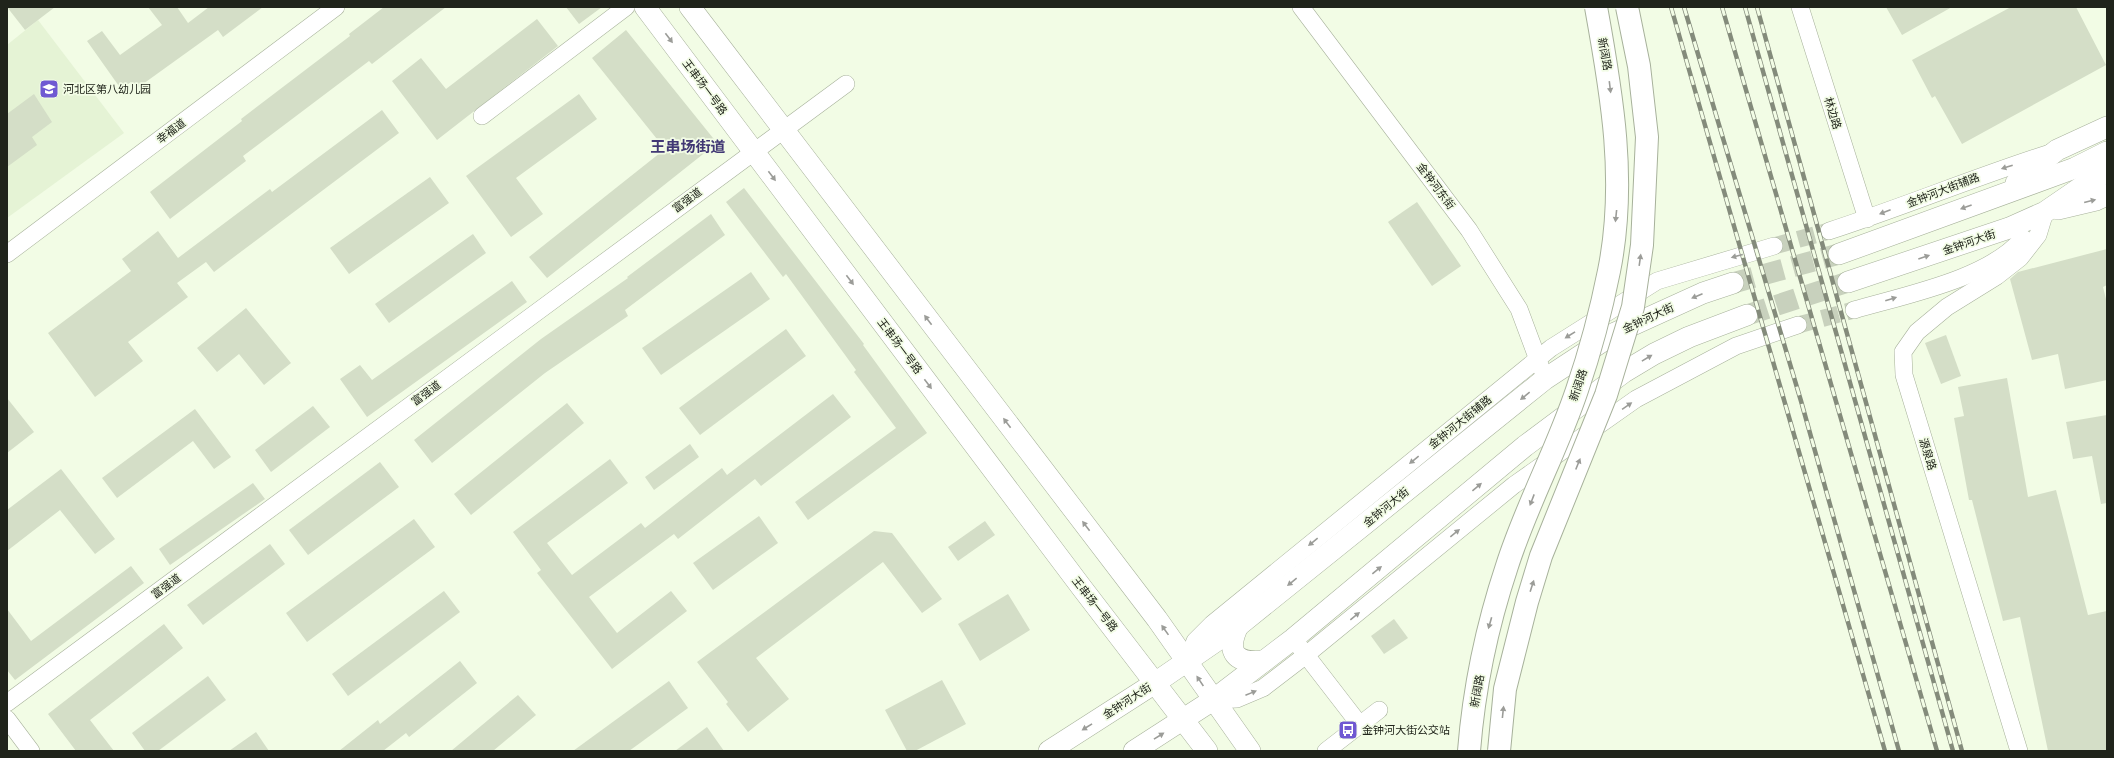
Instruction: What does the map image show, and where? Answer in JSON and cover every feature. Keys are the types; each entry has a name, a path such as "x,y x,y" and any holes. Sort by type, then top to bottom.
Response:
{"highway":[{"name":"新阔路","path":"1468,751 1486,634 1507,565 1577,392 1609,271 1618,192 1616,137 1609,80 1596,7"},
{"path":"1499,751 1505,689 1527,602 1541,556 1606,396 1625,337 1636,287 1645,214 1647,137 1639,66 1627,7"}],"main road":[{"name":"王串场一号路","path":"645,7 1082,588 1207,751"},
{"path":"690,7 1157,619 1250,751"},
{"path":"2003,194 2057,150 2107,127"},
{"path":"2079,177 2107,152"},
{"path":"1839,254 2003,194 2107,172"},
{"name":"金钟河大街","path":"1848,282 2009,228 2045,212 2079,177"},
{"path":"2045,212 2096,200 2107,195"},
{"name":"金钟河大街","path":"1049,751 1187,662 1238,626 1545,379 1615,333 1690,298 1734,283"},
{"path":"1134,751 1213,700 1292,639 1386,563 1525,446 1624,372 1654,354 1689,337 1747,315"},
{"path":"1238,626 1232,642 1232,649 1237,657 1247,661 1264,660"}],"street":[{"name":"幸福道","path":"7,254 336,7"},
{"path":"482,116 626,7"},
{"name":"金钟河东街","path":"1301,7 1469,230 1519,309 1545,379"},
{"name":"林边路","path":"1800,7 1866,219"},
{"name":"富强道","path":"7,703 846,84"},
{"name":"金钟河大街辅路","path":"1829,231 1866,219 1981,175 2057,150"},
{"path":"1854,310 1968,276 2014,250 2045,212"},
{"name":"源泉路","path":"2019,751 1904,375 1903,352 1917,332 1947,307 1997,276 2020,258 2038,235 2045,212"},
{"name":"金钟河大街辅路","path":"1187,662 1195,641 1212,624 1536,358 1657,281 1774,246"},
{"path":"1213,700 1237,699 1263,688 1306,655 1514,485 1636,399 1736,346 1798,325"},
{"path":"1292,639 1360,725"},
{"path":"1326,751 1379,710"},
{"path":"7,719 31,751"}],"shaded area":[{"name":"河北区第八幼儿园","path":"38,20 124,133 7,218 7,45"}],"building":[{"path":"7,7 55,7 25,30"},
{"path":"148,7 177,7 188,23 209,7 263,7 223,37 218,30 136,89 131,82 121,89 87,41 102,31 120,55 162,25"},
{"path":"384,7 446,7 372,64 369,61 243,156 246,161 170,219 150,192 242,121 241,119 350,36 349,34"},
{"path":"566,7 602,7 579,24"},
{"path":"1886,7 1952,7 1902,35"},
{"path":"2011,7 2076,7 2106,65 1962,144 1935,96 1932,98 1912,60"},
{"path":"537,19 558,46 437,140 392,81 421,58 446,89"},
{"path":"626,30 717,143 547,278 529,257 665,149 592,58"},
{"path":"34,94 52,122 32,137 37,145 7,167 7,114"},
{"path":"579,94 597,119 516,178 543,214 511,237 466,176"},
{"path":"382,110 399,133 214,272 206,262 177,283 188,297 128,342 143,361 95,397 48,333 131,271 122,259 158,231 178,258 270,189 272,192"},
{"path":"430,177 449,203 349,274 330,248"},
{"path":"744,188 864,344 863,345 927,433 808,520 795,502 896,428 854,372 856,370 786,274 783,277 726,202"},
{"path":"1417,202 1461,266 1432,286 1388,222"},
{"path":"711,214 725,235 625,310 628,316 545,373 432,463 414,440 541,339 628,278 627,277"},
{"path":"473,234 486,253 389,323 375,304"},
{"path":"2107,249 2107,285 2103,287 2107,303 2107,380 2065,389 2058,354 2032,360 2010,279 2018,272"},
{"path":"751,272 770,299 661,375 642,348"},
{"path":"512,281 527,302 367,417 340,379 360,365 372,380"},
{"path":"246,308 291,363 264,385 239,354 217,372 197,348"},
{"path":"786,329 806,356 700,435 679,408"},
{"path":"1946,335 1961,376 1941,384 1925,343"},
{"path":"2007,378 2028,497 2056,490 2088,615 2107,611 2107,751 2048,751 2020,617 2003,621 1972,500 1969,500 1954,418 1964,416 1958,387"},
{"path":"833,394 851,417 761,486 755,479 678,539 674,534 589,597 617,633 671,591 687,611 612,669 537,573 541,570 513,532 610,459 628,483 547,543 572,575 641,523 645,528 722,468 727,475"},
{"path":"7,398 34,432 7,453"},
{"path":"567,403 584,423 471,515 454,494"},
{"path":"313,406 330,427 271,472 255,450"},
{"path":"195,409 231,457 214,469 193,441 117,498 102,478"},
{"path":"2107,415 2107,503 2101,504 2092,456 2073,459 2066,422"},
{"path":"690,444 699,457 654,490 645,477"},
{"path":"380,462 399,487 308,555 289,530"},
{"path":"61,469 115,539 95,554 60,510 7,551 7,510"},
{"path":"253,483 265,499 170,565 159,549"},
{"path":"759,516 778,543 713,590 693,563"},
{"path":"414,519 435,547 307,642 286,613"},
{"path":"985,521 995,535 958,561 948,547"},
{"path":"874,531 892,533 942,599 922,613 883,562 756,658 789,699 748,732 726,704 728,702 697,662"},
{"path":"270,544 285,564 203,625 187,605"},
{"path":"131,566 144,583 15,680 7,670 7,609 31,641"},
{"path":"444,591 460,612 348,696 332,674"},
{"path":"1008,594 1030,630 980,661 958,624"},
{"path":"1394,619 1408,638 1384,654 1371,636"},
{"path":"164,624 183,648 90,720 114,751 76,751 48,714"},
{"path":"460,661 477,683 409,737 406,733 383,751 339,751 378,720 380,724"},
{"path":"208,676 226,700 158,751 145,751 132,733"},
{"path":"942,680 966,724 915,751 907,751 885,710"},
{"path":"669,681 688,708 629,751 573,751"},
{"path":"518,695 536,715 493,751 451,751"},
{"path":"707,727 724,751 675,751"},
{"path":"256,732 269,751 229,751"}],"tunnel":[{"path":"1774,246 1829,231"},
{"path":"1733,283 1839,254"},
{"path":"1747,315 1848,282"},
{"path":"1798,325 1854,310"}],"railway":[{"path":"1671,7 1885,751"},
{"path":"1684,7 1801,401 1899,751"},
{"path":"1722,7 1937,751"},
{"path":"1745,7 1953,751"},
{"path":"1757,7 1962,751"}],"place":[{"name":"河北区第八幼儿园","path":"49,89"},
{"name":"金钟河大街公交站","path":"1348,730"}],"district":[{"name":"王串场街道","path":"688,147"}]}
